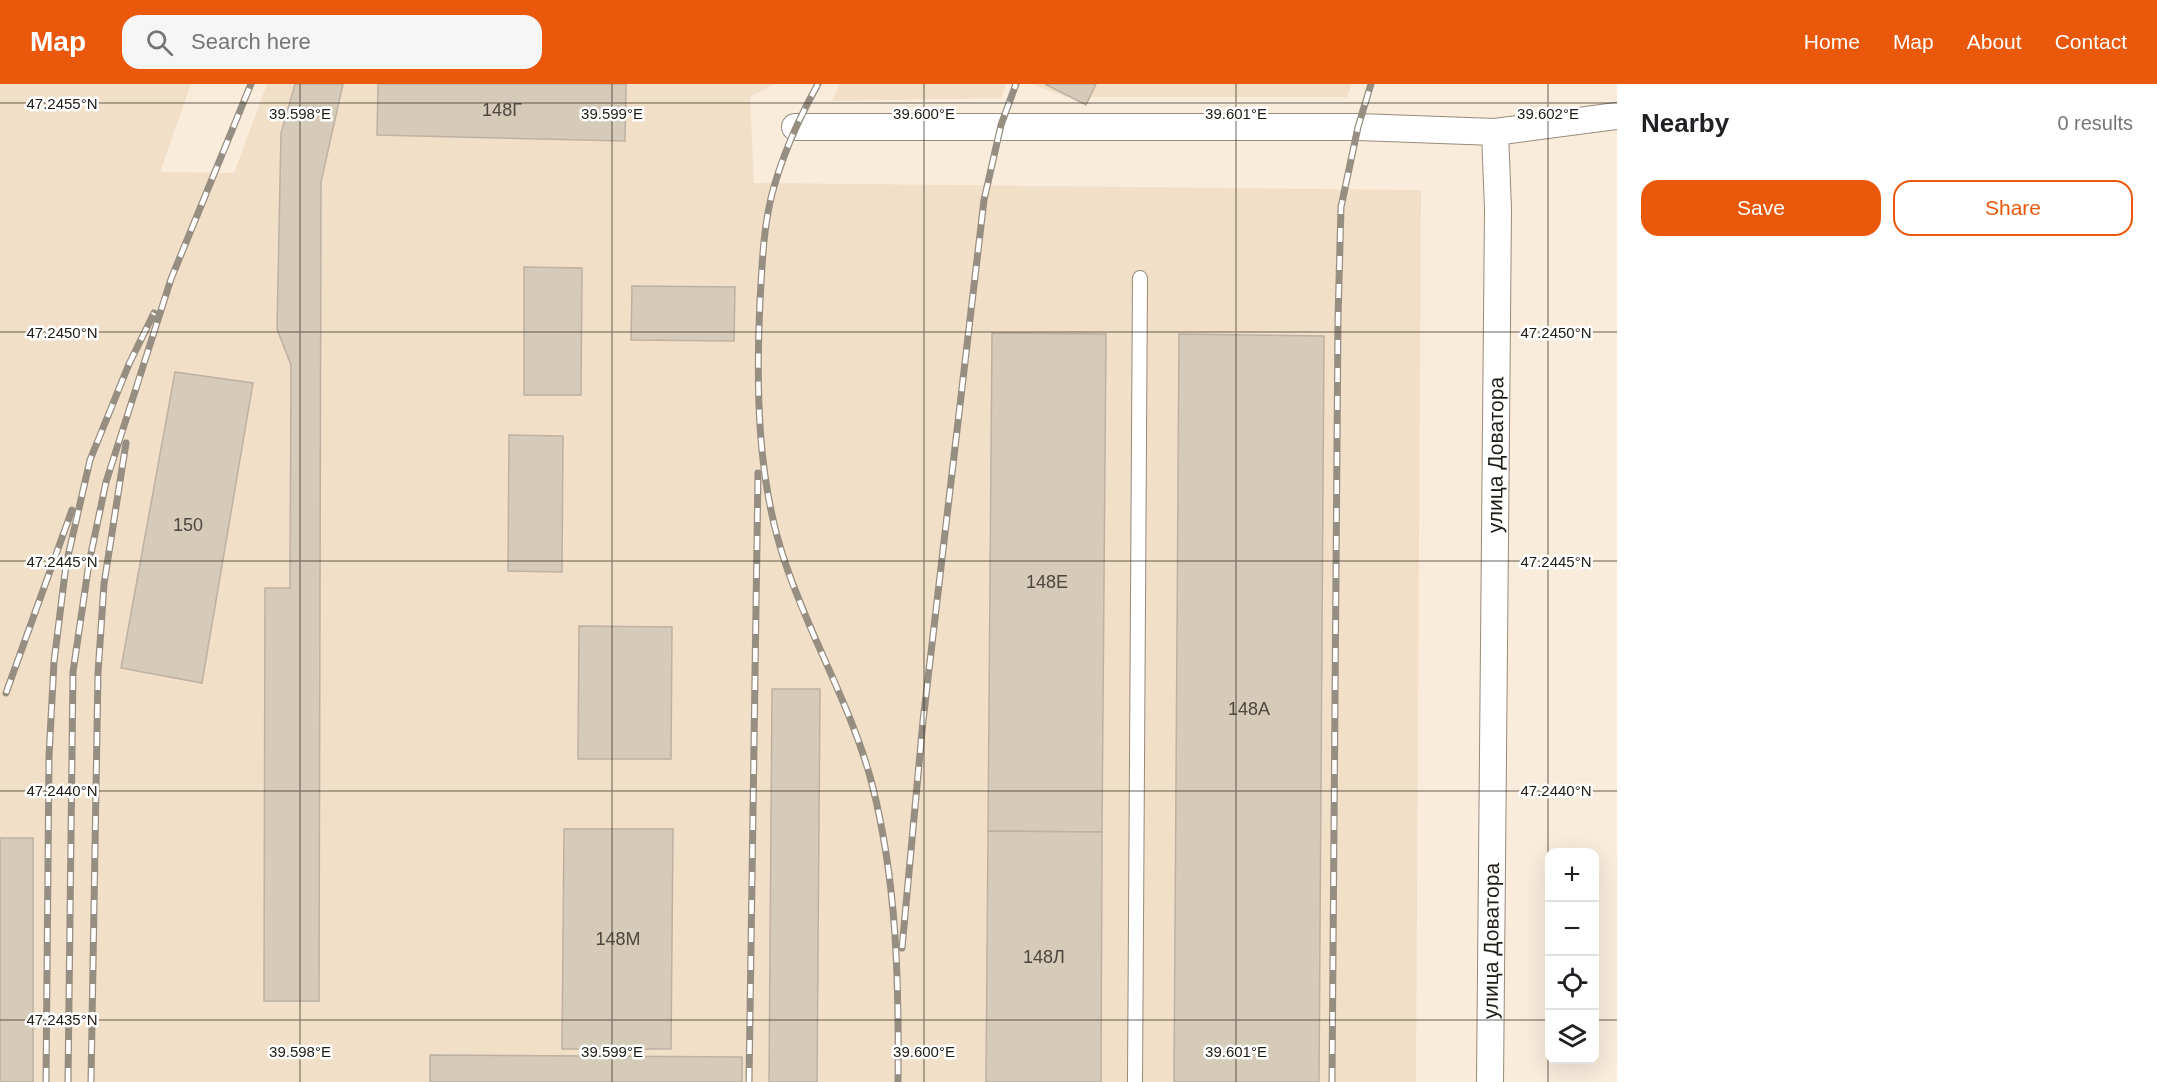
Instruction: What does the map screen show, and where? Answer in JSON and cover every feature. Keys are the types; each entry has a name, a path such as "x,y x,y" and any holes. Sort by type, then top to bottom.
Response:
{"street":[{"path":"795,127 1358,127 1495,132 1617,116"},
{"name":"улица Доватора","path":"1490,1082 1498,221 1495,132"}],"lane":[{"path":"1135,1082 1140,278"}],"shaded area":[{"path":"0,84 191,84 160,172 234,173 267,84 775,84 750,97 754,183 1421,190 1416,1082 0,1082"},
{"path":"840,84 1006,84 1001,98 832,101"},
{"path":"1031,84 1352,84 1347,97 1066,97"}],"building":[{"path":"295,84 343,84 321,182 319,1001 264,1001 265,588 290,588 291,365 277,329 281,133"},
{"path":"378,84 626,84 625,141 377,135"},
{"path":"1045,84 1096,84 1086,105"},
{"path":"524,267 582,268 581,395 524,395"},
{"path":"632,286 735,287 734,341 631,340"},
{"path":"992,333 1106,334 1102,832 988,831"},
{"path":"1179,334 1324,336 1319,1082 1174,1082"},
{"path":"175,372 253,383 202,683 121,668"},
{"path":"509,435 563,436 562,572 508,571"},
{"path":"579,626 672,627 671,759 578,759"},
{"path":"772,689 820,689 817,1082 769,1082"},
{"path":"564,829 673,829 671,1049 562,1049"},
{"path":"988,831 1102,832 1101,1082 986,1082"},
{"path":"0,838 33,838 33,1082 0,1082"},
{"path":"430,1055 742,1057 742,1082 430,1082"}],"railway":[{"path":"68,1082 73,672 89,563 106,482 171,279 251,84"},
{"path":"818,84 785,154 775,183 766,224 762,262 758,367 761,433 769,499 785,562 864,755 880,821 887,858 895,932 898,1082"},
{"path":"902,948 923,721 984,200 1001,125 1016,84"},
{"path":"1332,1082 1338,319 1341,207 1358,127 1371,84"},
{"path":"46,1082 49,756 54,662 66,565 90,460 129,364 154,313"},
{"path":"91,1082 98,673 104,584 126,443"},
{"path":"749,1082 758,473"},
{"path":"6,693 72,510"}]}
